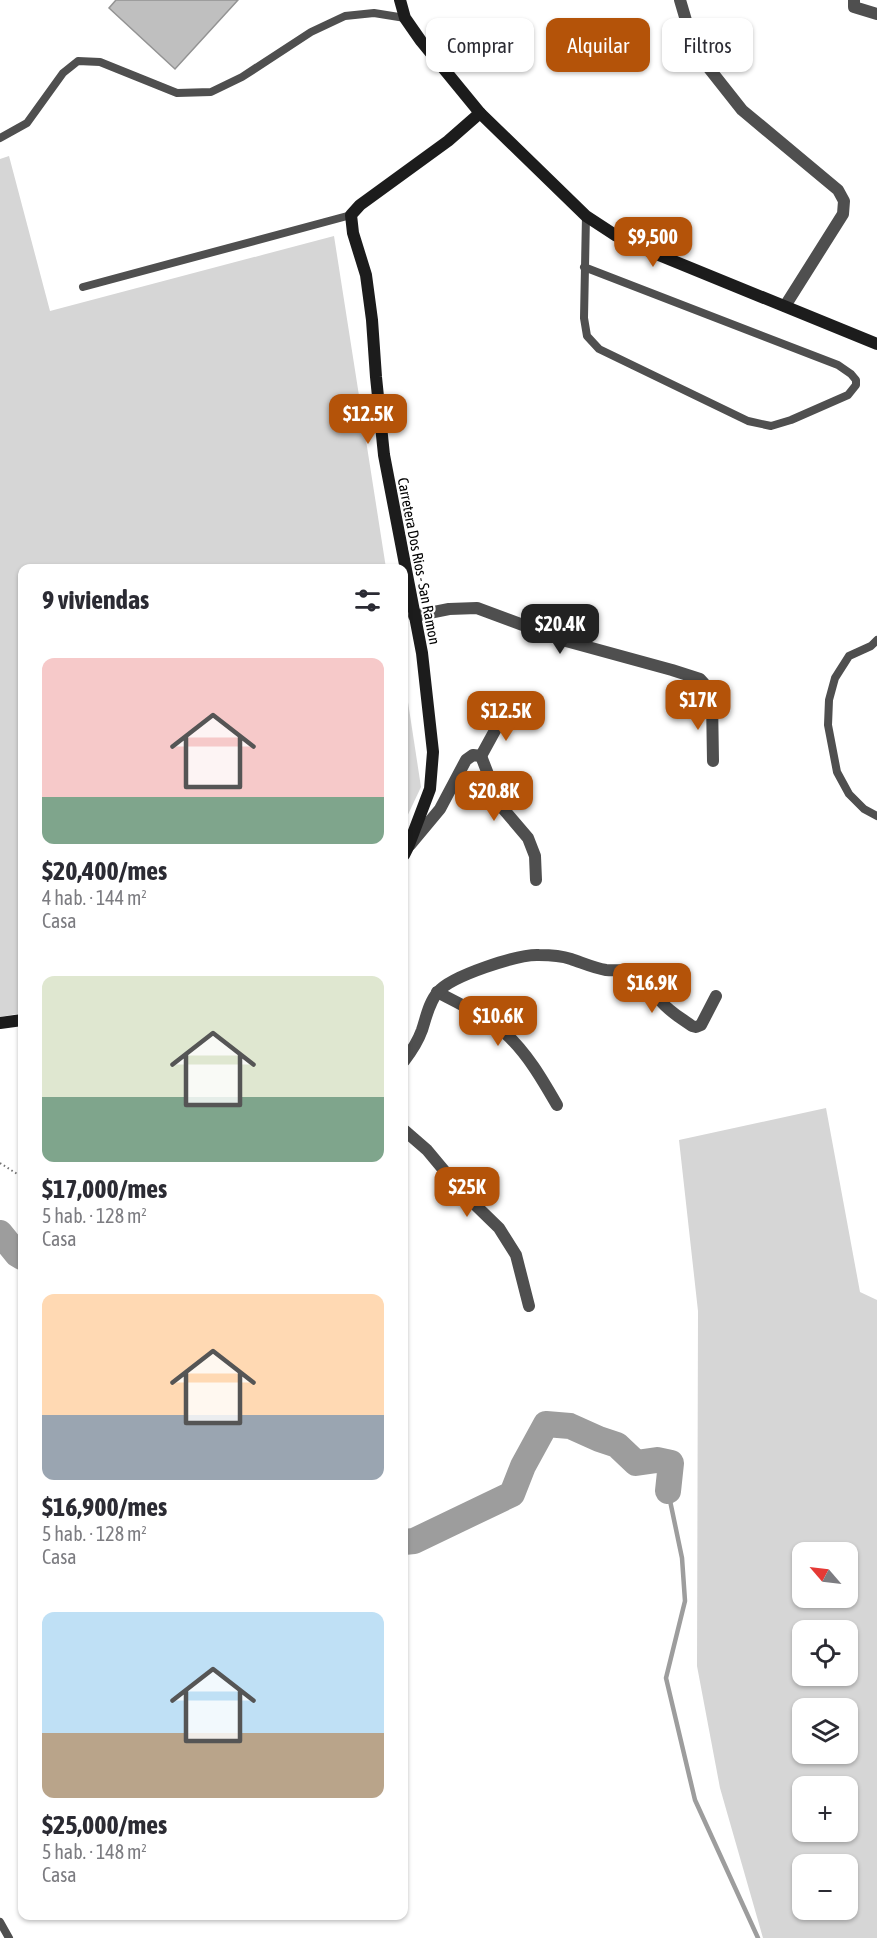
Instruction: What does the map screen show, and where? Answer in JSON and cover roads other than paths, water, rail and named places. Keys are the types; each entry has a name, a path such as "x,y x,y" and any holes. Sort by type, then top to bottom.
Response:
{"street":[{"path":"400,0 405,18 421,41 480,112 586,216 615,235 649,251 877,344"},
{"path":"680,0 690,34 708,67 742,110 838,190 844,201 843,214 785,306"},
{"path":"854,0 855,7 877,14"},
{"path":"351,215 360,205 448,141 480,112"},
{"name":"Carretera Dos Rios - San Ramon","path":"351,215 353,233 366,275 384,454 404,564"},
{"name":"Carretera Dos Rios - San Ramon","path":"408,584 422,653 433,752 430,789 408,846"},
{"path":"414,616 449,609 477,608 566,641 672,669 700,679 710,689 712,700 713,761"},
{"path":"504,714 481,756 500,805 528,838 535,856 536,880"},
{"path":"408,848 440,808 466,760 473,755 481,756"},
{"path":"408,1056 421,1033 429,1007 438,992 454,980 498,963 537,955 569,958 607,970 639,972 645,975 667,1008 696,1027 700,1025 716,996"},
{"path":"438,992 472,1010 505,1033 538,1070 556,1104"},
{"path":"0,1023 18,1021"},
{"path":"408,1133 427,1150 462,1192 499,1228 516,1255 529,1306"}],"lane":[{"path":"0,138 27,123 63,73 78,61 100,62 177,93 211,92 242,77 311,32 345,16 374,13 405,18"},
{"path":"83,287 351,215"},
{"path":"584,267 838,365 851,374 856,380 856,386 848,395 771,426 748,421 599,349 587,336 584,318 584,267 586,216"},
{"path":"877,640 871,646 849,656 835,678 829,700 828,725 837,772 845,787 864,809 877,816"},
{"path":"0,1922 9,1938"}],"waterway":[{"path":"0,1233 18,1255"},
{"path":"408,1542 414,1541 512,1494 523,1466 546,1424 570,1426 617,1445 636,1463 657,1460 671,1463 668,1491"},
{"path":"668,1491 682,1558 685,1601 666,1678 695,1800 758,1938"}]}
